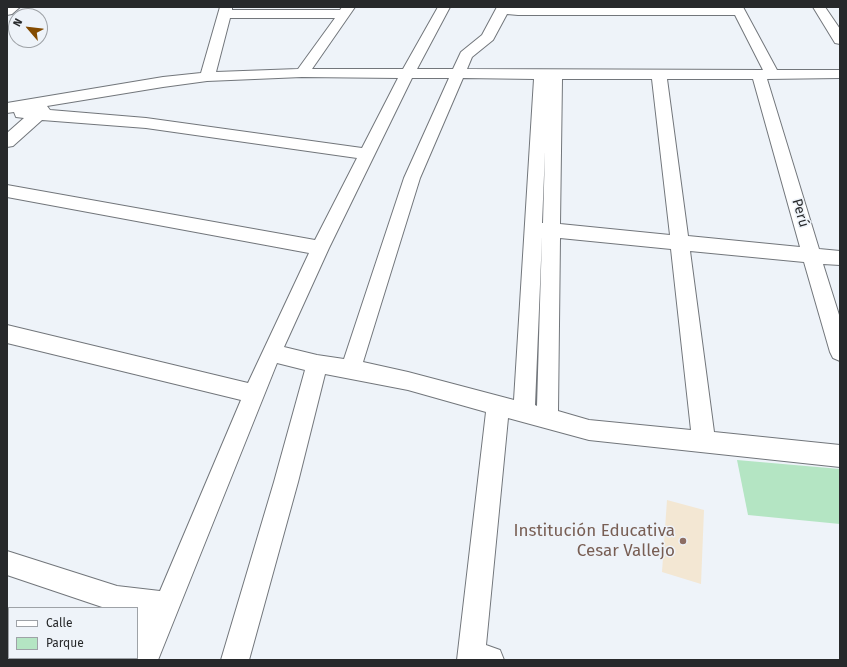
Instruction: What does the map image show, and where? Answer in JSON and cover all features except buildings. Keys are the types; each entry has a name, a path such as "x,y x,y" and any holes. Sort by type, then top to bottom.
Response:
{"main road":[{"path":"7,11 13,7"}],"street":[{"path":"144,660 271,353 320,248 407,74 444,7"},
{"path":"351,368 412,178 456,74 466,55 488,37 503,8 518,11 738,9"},
{"name":"Perú","path":"738,9 766,75 812,255 840,352"},
{"path":"824,9 840,40"},
{"path":"207,77 225,10 347,11"},
{"path":"302,73 347,11"},
{"path":"7,110 163,82 207,77 302,73 548,75 840,74"},
{"path":"524,412 533,228 548,75"},
{"path":"547,419 551,230 548,75"},
{"path":"659,75 704,442"},
{"path":"7,142 58,100"},
{"path":"7,110 38,115 146,123 368,154"},
{"path":"7,191 320,248"},
{"path":"533,228 840,258"},
{"path":"7,334 254,394"},
{"path":"271,353 317,364 351,368 408,381 589,430 840,456"},
{"path":"235,660 286,482 317,364"},
{"path":"477,658 498,405"},
{"path":"7,563 117,598 167,606"},
{"path":"138,628 167,606"}],"shaded area":[{"name":"Institución Educativa Cesar Vallejo","path":"667,500 704,510 701,584 662,572"}],"green space":[{"path":"737,460 840,469 840,524 748,515"}],"place":[{"name":"Institución Educativa Cesar Vallejo","path":"683,541"}]}
